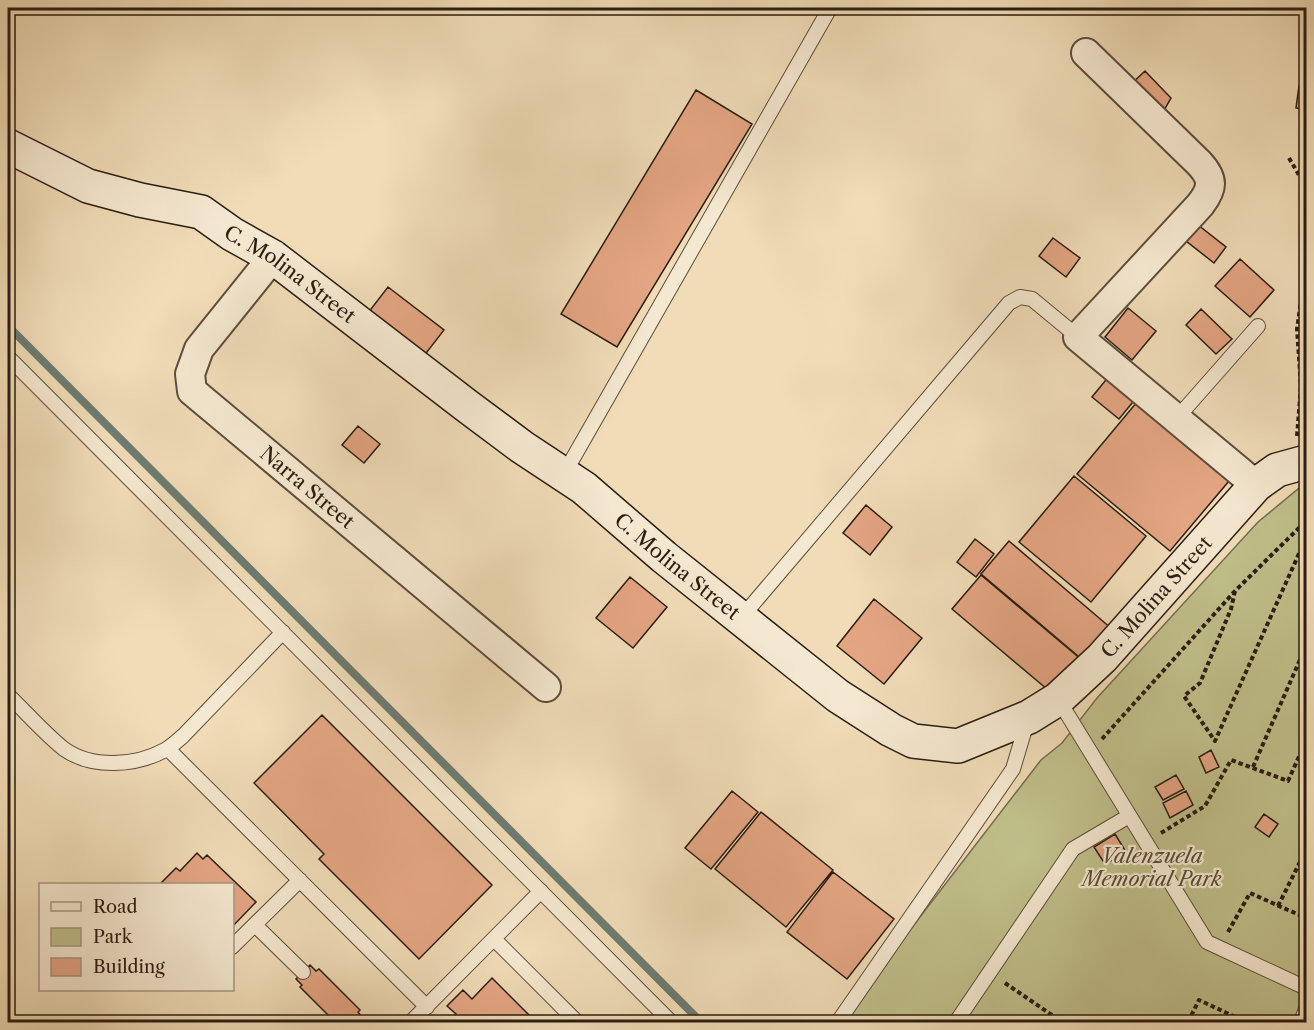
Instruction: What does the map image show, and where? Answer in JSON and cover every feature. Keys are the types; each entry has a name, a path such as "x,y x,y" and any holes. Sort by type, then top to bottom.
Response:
{"street":[{"path":"1086,53 1207,172 1211,182 1208,195 1200,206 1078,337 1256,485"},
{"name":"C. Molina Street","path":"8,146 88,186 140,200 201,212 232,234 273,257 522,447 584,488 664,556 838,696 891,730 913,741 958,746 1029,717 1058,699 1102,658 1256,485 1277,470 1300,463"},
{"name":"Narra Street","path":"273,257 199,349 190,374 192,391 546,687"}],"lane":[{"path":"564,474 830,8"},
{"path":"741,618 1009,303 1020,297 1032,299 1078,337"},
{"path":"1178,418 1258,326"},
{"path":"8,357 671,1023"},
{"path":"8,695 65,749 81,757 97,761 133,762 168,749 183,736 283,632"},
{"path":"1058,699 1207,942 1306,988"},
{"path":"838,1023 1013,769 1029,717"},
{"path":"168,749 427,1007"},
{"path":"956,1023 1073,849 1129,816"},
{"path":"234,945 300,880"},
{"path":"411,1023 541,891"},
{"path":"255,925 303,972"},
{"path":"494,939 577,1023"},
{"path":"1300,1023 1306,1009"}],"path":[{"path":"1289,158 1306,187"},
{"path":"1300,463 1301,386 1297,329 1306,267"},
{"path":"1090,754 1235,591 1306,521"},
{"path":"1235,591 1231,609 1200,683 1184,696 1215,741 1306,538"},
{"path":"1253,767 1306,646"},
{"path":"1145,842 1205,806 1231,760 1288,781 1306,741"},
{"path":"1278,906 1306,850"},
{"path":"1219,948 1250,893 1306,918"},
{"path":"990,972 1062,1023"},
{"path":"1188,1023 1199,1000 1246,1023"}],"green space":[{"name":"Valenzuela Memorial Park","path":"1306,487 1306,1022 839,1022 1041,760 1062,743 1097,698 1258,522 1298,489"}],"building":[{"path":"1145,71 1171,98 1159,119 1128,87"},
{"path":"1299,86 1306,87 1306,110 1296,108"},
{"path":"696,90 752,124 617,347 561,314"},
{"path":"1193,221 1226,247 1214,263 1181,237"},
{"path":"1053,238 1080,258 1066,277 1039,256"},
{"path":"1240,259 1274,290 1250,317 1215,286"},
{"path":"388,287 444,330 420,361 364,318"},
{"path":"1128,308 1156,331 1132,360 1105,337"},
{"path":"1201,309 1232,339 1216,354 1186,325"},
{"path":"1110,375 1137,397 1119,419 1092,397"},
{"path":"1137,402 1229,481 1170,551 1077,474"},
{"path":"358,426 380,444 364,463 342,445"},
{"path":"1074,476 1146,536 1091,602 1019,542"},
{"path":"866,505 892,527 870,555 843,533"},
{"path":"975,539 994,554 976,577 957,562"},
{"path":"1009,541 1112,629 1084,661 981,574"},
{"path":"981,575 1083,661 1054,695 952,609"},
{"path":"630,577 667,607 633,648 596,618"},
{"path":"874,599 922,638 884,684 837,646"},
{"path":"322,715 492,885 419,959 319,859 324,854 254,783"},
{"path":"1211,750 1219,767 1206,773 1199,757"},
{"path":"1176,775 1184,789 1163,800 1155,787"},
{"path":"732,791 758,812 711,869 685,848"},
{"path":"1186,791 1193,805 1170,818 1163,803"},
{"path":"761,812 833,870 786,927 715,869"},
{"path":"1264,814 1278,824 1269,837 1255,827"},
{"path":"1115,834 1126,852 1105,864 1094,847"},
{"path":"197,853 203,859 207,855 256,902 234,925 234,883 161,883 176,868 180,871"},
{"path":"833,872 894,919 847,979 787,932"},
{"path":"310,965 316,971 319,969 360,1010 358,1012 362,1017 357,1022 335,1022 300,987 302,985 296,979"},
{"path":"492,978 536,1022 448,1022 456,1014 447,1006 463,990 472,999"}],"waterway":[{"path":"8,326 701,1022"}]}
